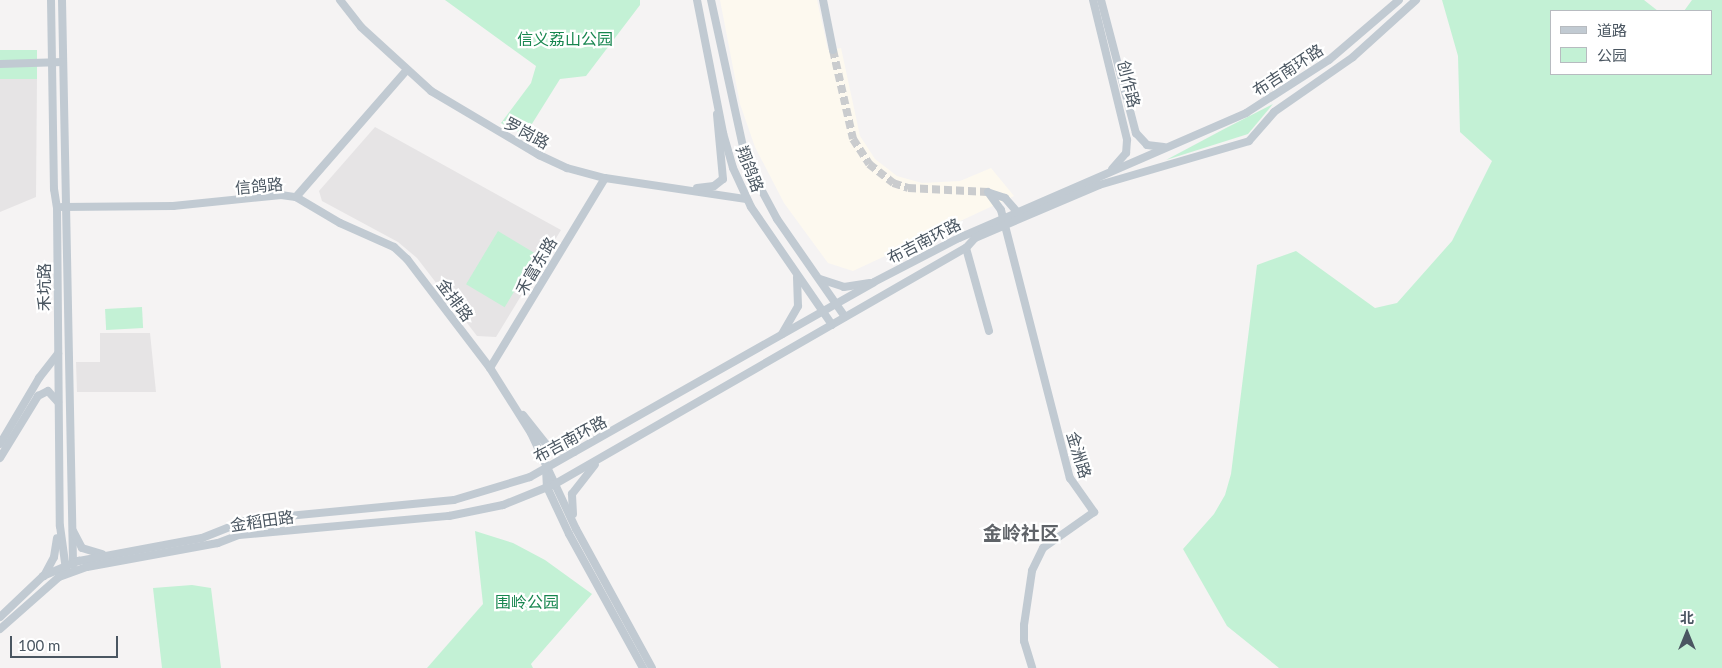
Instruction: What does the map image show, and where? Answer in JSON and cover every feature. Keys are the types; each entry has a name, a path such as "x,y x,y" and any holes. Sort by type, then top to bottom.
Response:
{"street":[{"name":"禾坑路","path":"51,0 54,189 61,207 72,526 69,568"},
{"name":"禾坑路","path":"62,0 63,62 58,402 60,526 69,568"},
{"name":"罗岗路","path":"340,0 361,27 406,71 461,111 539,156 567,168 605,178 746,199"},
{"name":"翔鸽路","path":"697,0 728,151 746,199 832,325"},
{"name":"翔鸽路","path":"711,0 741,148 763,196 845,317"},
{"path":"823,0 833,50"},
{"name":"创作路","path":"1094,0 1127,140 1126,153 1110,170"},
{"name":"创作路","path":"1101,0 1136,133 1148,145 1168,147"},
{"name":"布吉南环路","path":"551,485 597,462 966,248 975,238 1016,212 1246,113 1293,85 1356,38 1400,0"},
{"name":"布吉南环路","path":"454,500 515,482 581,450 874,282 1002,222 1099,185 1249,141 1274,112 1353,57 1416,0"},
{"path":"0,64 63,62"},
{"name":"信鸽路","path":"61,207 173,206 281,195 296,197 406,71"},
{"path":"684,190 714,186 723,179 716,125 718,107"},
{"name":"禾富东路","path":"490,368 605,178"},
{"path":"1002,222 998,203 988,192 1005,198 1016,212"},
{"name":"金排路","path":"296,197 340,223 394,248 407,259 490,368 518,410 546,466"},
{"name":"金洲路","path":"1002,222 1070,478 1094,512 1044,548 1034,565 1024,607 1024,641 1032,668"},
{"path":"966,248 988,331"},
{"path":"780,337 798,306 796,273"},
{"path":"818,278 844,286 874,282"},
{"path":"0,444 39,378 58,354"},
{"path":"0,458 38,396 48,391 58,402"},
{"path":"518,410 550,449 566,453 581,450"},
{"path":"576,528 571,505 572,494 597,462"},
{"path":"546,466 551,485 596,586 618,617 643,668"},
{"path":"551,485 652,668"},
{"name":"金稻田路","path":"0,629 41,590 69,568 218,543 239,535 449,516 503,505 551,485"},
{"name":"金稻田路","path":"0,617 44,576 109,554 202,538 247,520 454,500"},
{"path":"44,576 54,557 60,526"},
{"path":"72,526 82,548 109,554"}],"shaded area":[{"path":"720,0 817,0 828,50 841,48 860,136 875,159 897,176 922,183 960,181 991,168 1014,196 853,271 828,263 784,203 755,147 740,104"},
{"path":"37,77 36,197 0,212 0,79"},
{"path":"375,127 561,230 496,337 477,336 417,258 398,242 322,201 319,191"},
{"path":"100,333 150,333 156,392 77,392 76,362 100,362"}],"green space":[{"name":"信义荔山公园","path":"445,0 640,0 640,5 586,76 560,79 525,135 501,123 531,83 536,66"},
{"path":"1442,0 1644,0 1657,10 1550,10 1550,75 1712,75 1712,10 1685,10 1692,0 1722,0 1722,668 1279,668 1227,626 1183,549 1214,514 1225,495 1231,474 1257,265 1296,251 1375,308 1397,303 1452,241 1492,161 1460,132 1458,56"},
{"path":"0,50 37,50 37,79 0,79"},
{"path":"1273,104 1248,134 1166,160 1226,128"},
{"path":"498,231 537,254 505,307 466,284"},
{"path":"142,307 143,328 106,330 105,309"},
{"name":"围岭公园","path":"475,531 513,543 545,560 592,594 531,664 533,668 427,668 483,604"},
{"path":"192,585 211,588 221,668 162,668 153,588"}],"tunnel":[{"path":"833,50 853,139 869,164 893,183 908,188 988,192"}],"district":[{"name":"金岭社区","path":"1021,533"}]}
